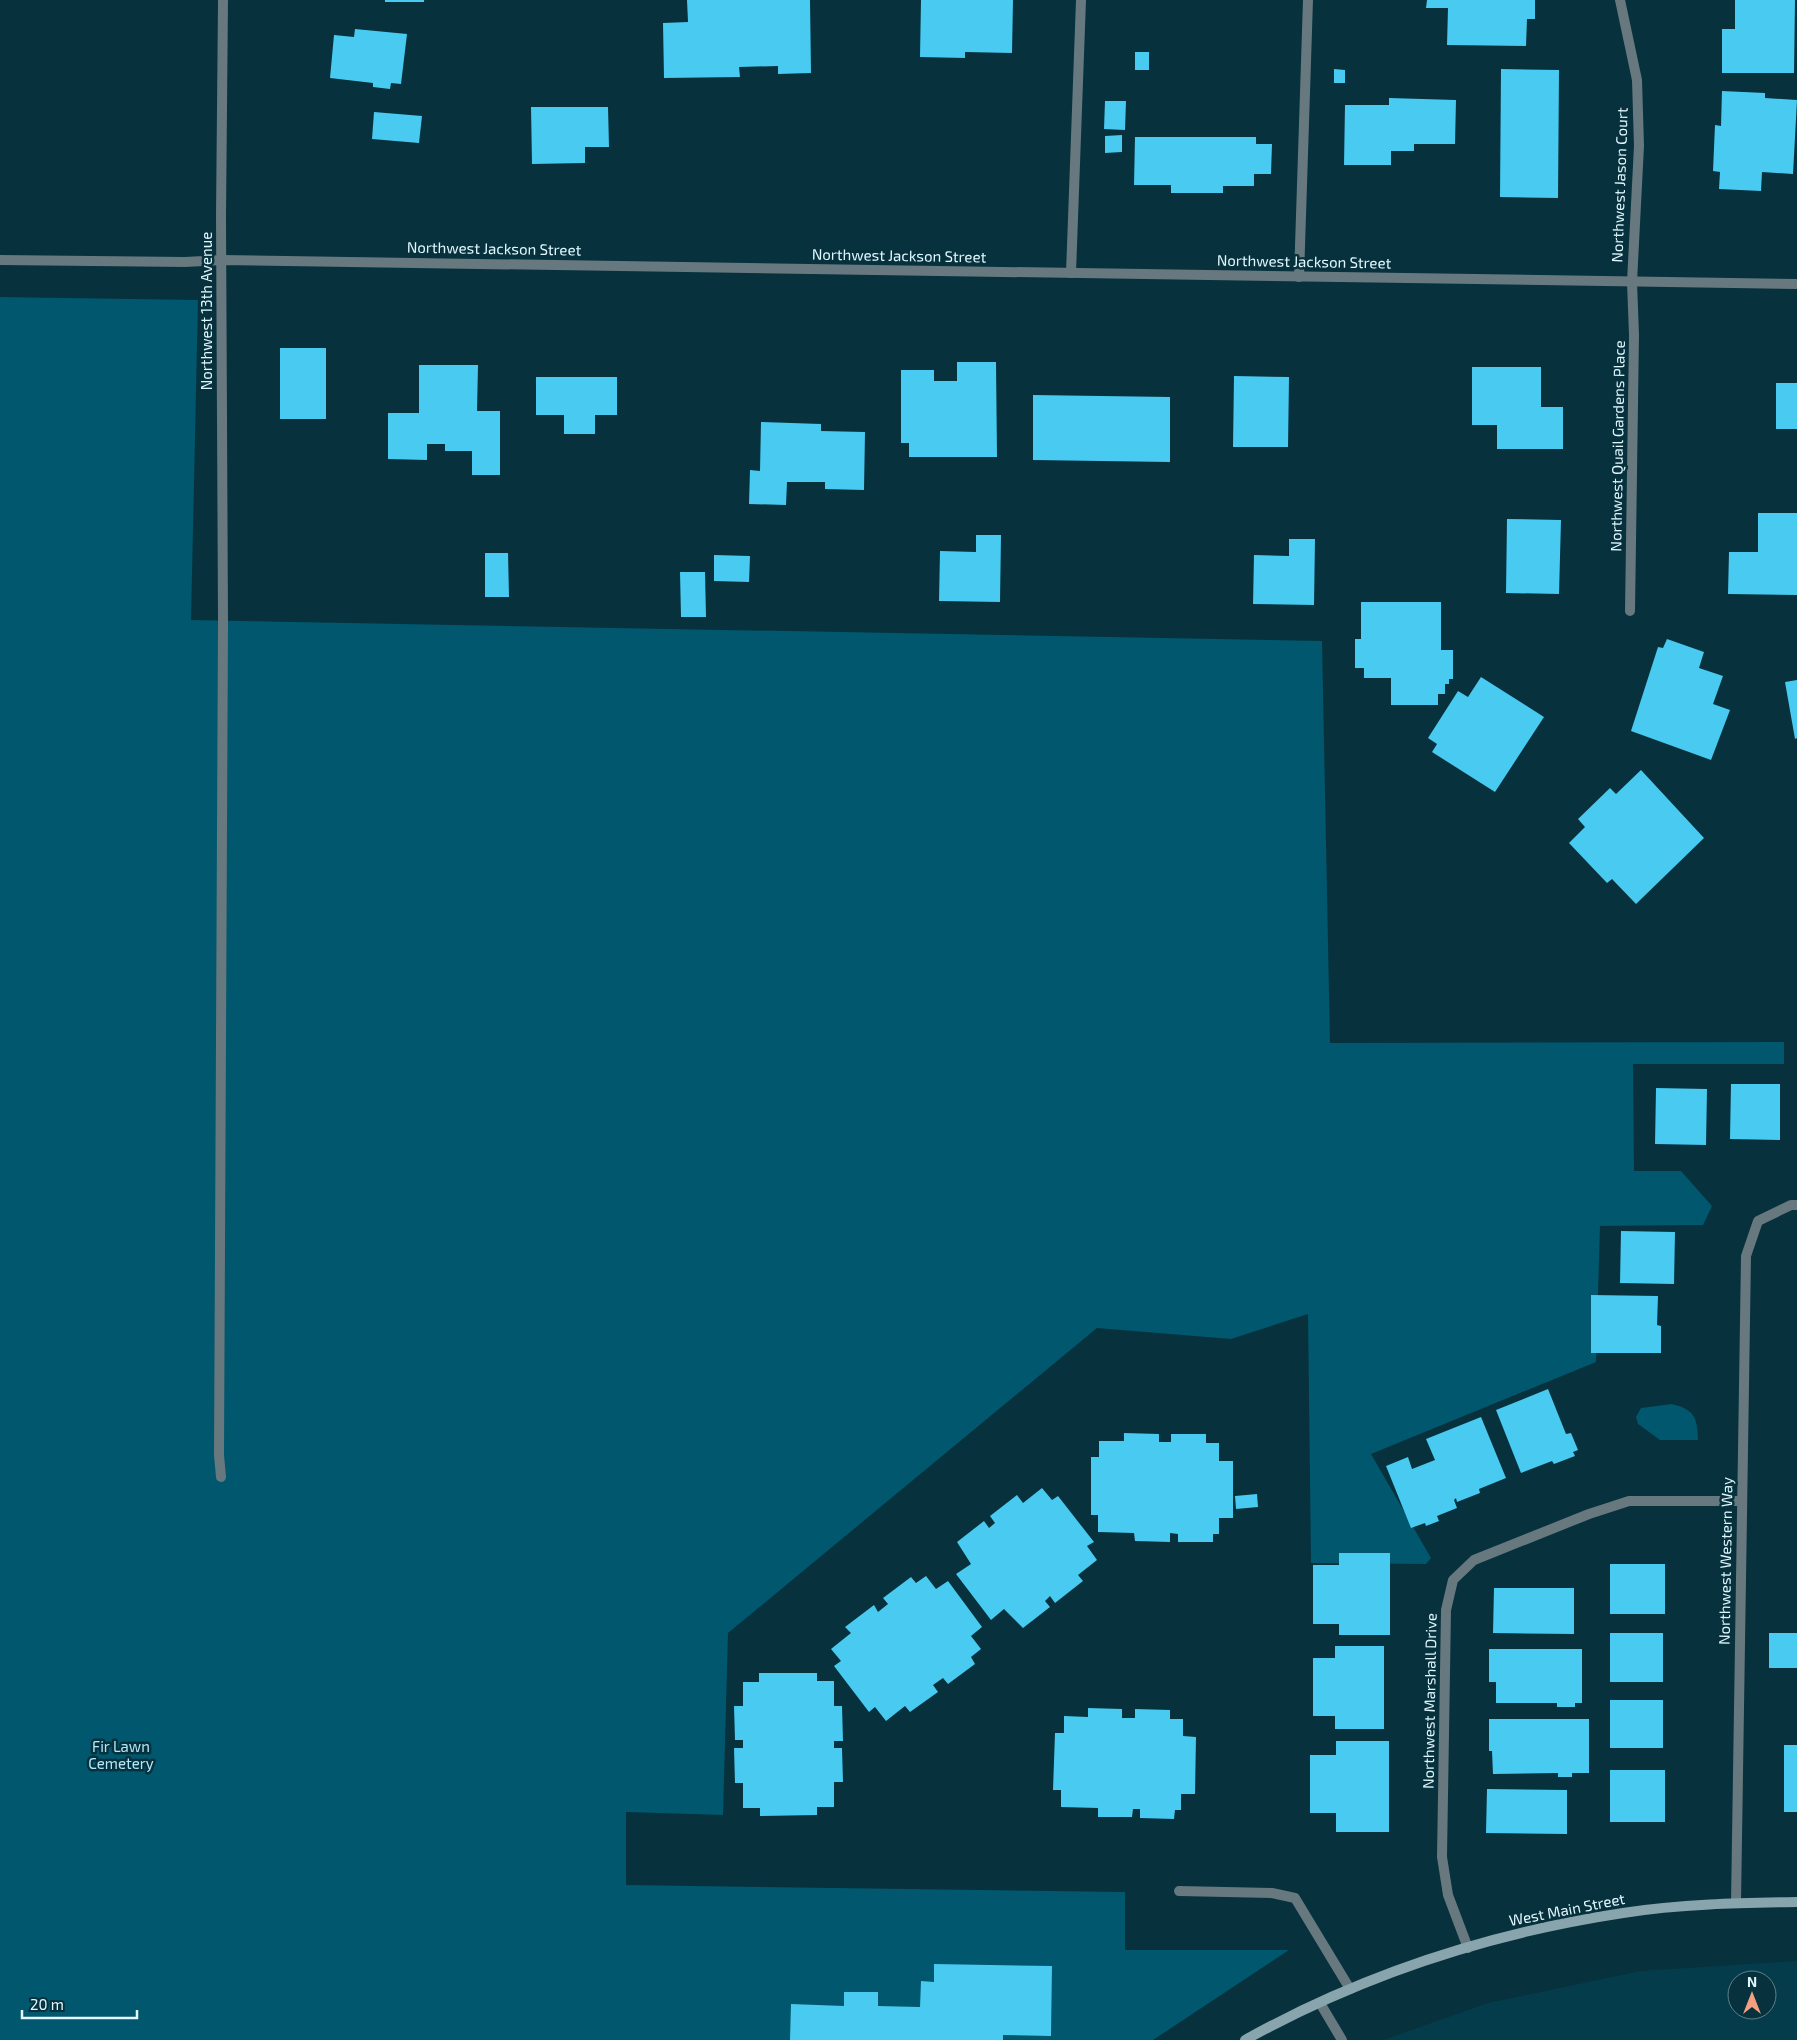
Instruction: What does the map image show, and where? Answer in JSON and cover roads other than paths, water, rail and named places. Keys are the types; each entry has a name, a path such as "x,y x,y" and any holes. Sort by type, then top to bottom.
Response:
{"street":[{"name":"Northwest 13th Avenue","path":"221,1477 219,1455 223,621 223,0"},
{"path":"1071,273 1082,0"},
{"path":"1299,277 1308,0"},
{"name":"Northwest Jason Court","path":"1620,0 1637,80 1639,146 1632,282"},
{"name":"Northwest Jackson Street","path":"0,260 185,262 222,260 1797,284"},
{"name":"Northwest Quail Gardens Place","path":"1630,611 1634,335 1632,282"},
{"name":"Northwest Western Way","path":"1736,1903 1746,1256 1758,1221 1791,1205 1797,1205"},
{"name":"Northwest Marshall Drive","path":"1468,1948 1448,1895 1442,1857 1446,1610 1453,1580 1474,1560 1589,1514 1629,1501 1742,1501"},
{"path":"1179,1891 1272,1893 1295,1898 1350,1989"},
{"name":"West Main Street","path":"1245,2040 1288,2016 1404,1967 1516,1934 1625,1912 1736,1903 1797,1902"},
{"path":"1320,2002 1342,2040"}],"park label":[{"name":"Fir Lawn Cemetery","path":"121,1756"}]}
